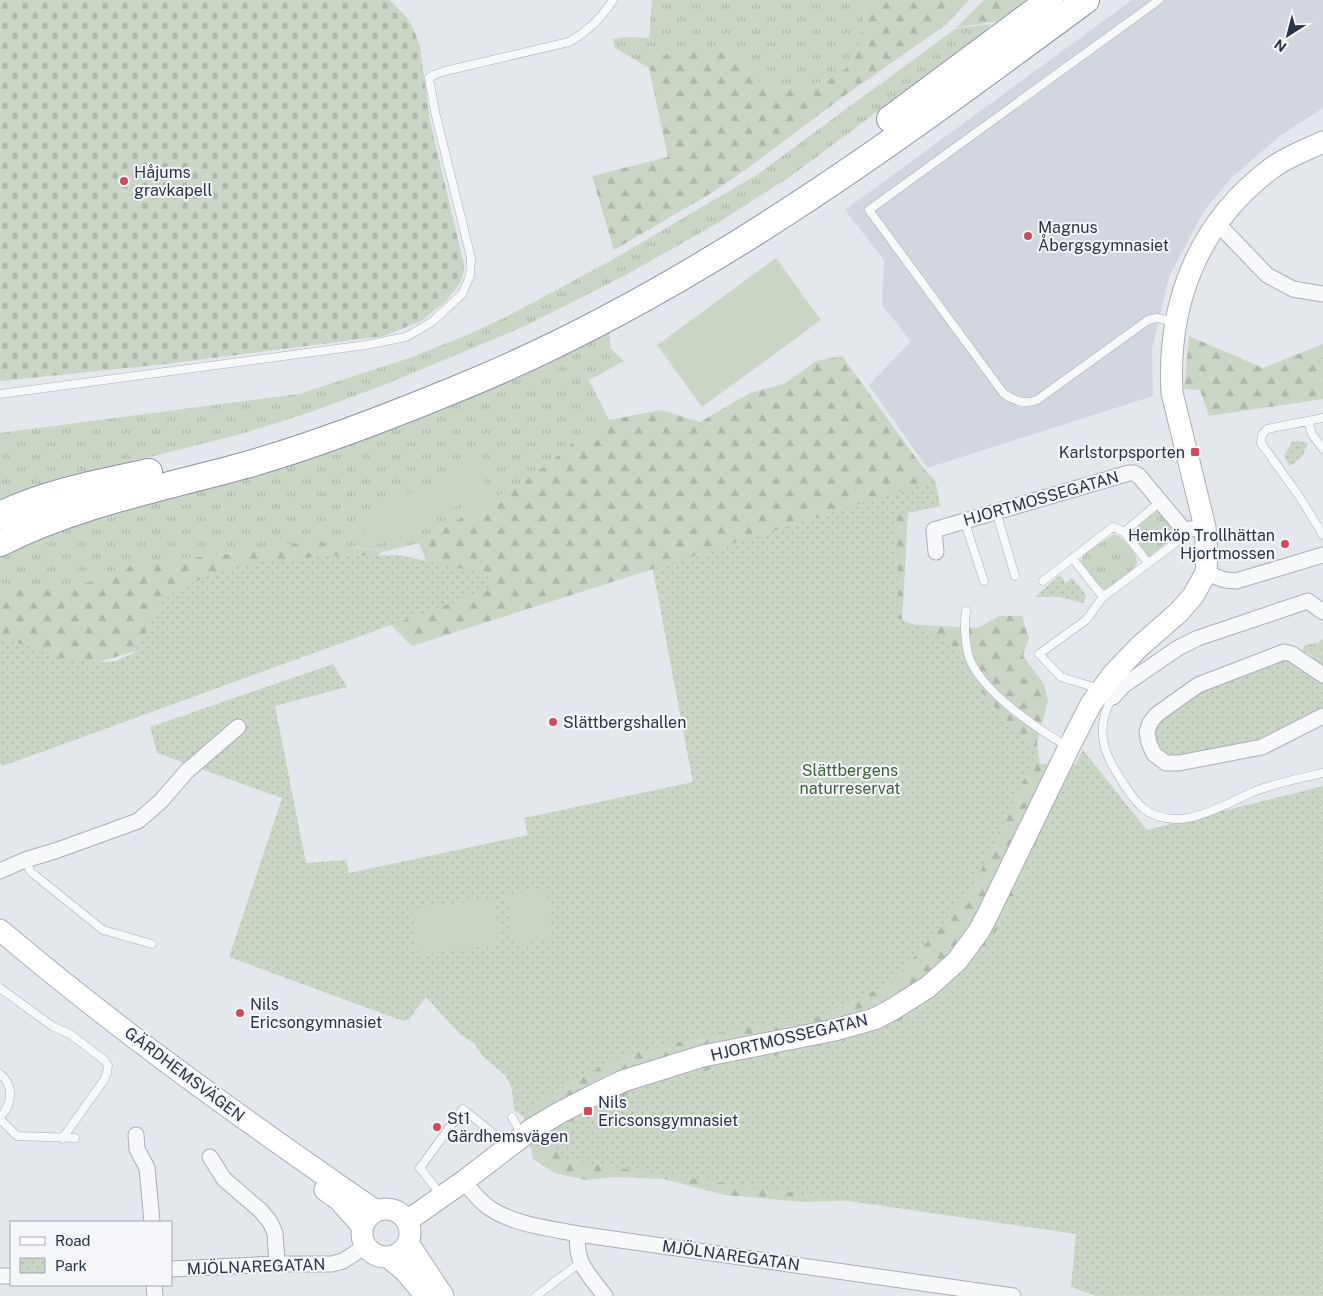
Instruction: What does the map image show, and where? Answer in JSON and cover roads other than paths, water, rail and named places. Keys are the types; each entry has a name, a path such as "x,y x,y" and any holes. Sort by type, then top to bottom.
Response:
{"highway":[{"path":"0,515 45,497 234,451 300,431 379,403 451,374 582,313 643,281 774,203 830,164 1050,0"},
{"path":"0,543 78,510 249,464 387,417 476,381 590,327 668,285 783,215 841,176 1086,0"}],"street":[{"path":"1323,142 1273,166 1249,186 1218,223 1202,246 1188,276 1176,322 1171,370 1172,393 1205,527 1208,556 1206,573 1225,580 1236,580 1323,555"},
{"path":"1218,223 1268,275 1293,289 1323,294"},
{"name":"HJORTMOSSEGATAN","path":"936,552 934,530 1129,473 1139,476 1184,530"},
{"path":"1184,530 1205,527"},
{"name":"HJORTMOSSEGATAN","path":"407,1221 559,1112 623,1081 703,1056 835,1030 874,1019 903,1004 928,987 957,961 979,931 1091,704 1108,693 1113,674 1139,647 1180,612 1193,596 1206,573"},
{"path":"1108,693 1124,685 1178,648 1198,638 1308,601 1323,612"},
{"path":"1323,675 1292,654 1284,652 1198,685 1156,715 1150,723 1147,732 1154,754 1166,763 1179,763 1262,747 1323,716"},
{"path":"0,871 25,860 138,821 161,801 187,771 238,727"},
{"name":"GÄRDHEMSVÄGEN","path":"0,930 118,1024 245,1119 376,1211 394,1210 407,1221"},
{"name":"GÄRDHEMSVÄGEN","path":"0,943 121,1037 339,1200 376,1254 388,1257 405,1271 426,1296"},
{"path":"136,1136 137,1149 147,1168 152,1221"},
{"path":"210,1157 224,1179 261,1211 270,1222 275,1233 277,1264"},
{"name":"MJÖLNAREGATAN","path":"464,1181 478,1199 491,1209 506,1217 524,1223 578,1234 1013,1296"},
{"path":"364,1237 368,1218 376,1211"},
{"path":"388,1257 400,1253 408,1243 410,1232 407,1221"},
{"path":"578,1234 576,1247 580,1262 605,1296"},
{"name":"MJÖLNAREGATAN","path":"172,1269 277,1264 332,1264 343,1261 364,1237"},
{"path":"408,1243 443,1296"}],"lane":[{"path":"0,394 366,346 406,337 432,322 462,294 470,276 471,258 435,112 429,78 445,70 569,42 580,36 613,0"},
{"path":"1159,0 869,210 1004,394 1015,401 1027,404 1037,400 1148,320 1157,318 1176,322"},
{"path":"1323,418 1266,429 1262,435 1261,443 1299,496 1323,535"},
{"path":"1308,421 1312,434 1323,449"},
{"path":"1124,532 1160,502"},
{"path":"996,511 1015,576"},
{"path":"964,520 984,581"},
{"path":"1044,582 1114,527 1124,532 1148,563"},
{"path":"1108,693 1061,678 1040,654 1086,620 1103,597 1182,538 1184,530"},
{"path":"1073,559 1103,597"},
{"path":"966,611 965,631 970,658 982,679 1035,727 1069,747"},
{"name":"HJORTMOSSEGATAN","path":"1108,693 1108,706 1103,719 1102,737 1107,756 1134,799 1144,809 1158,816 1189,818 1218,809 1255,792 1323,773"},
{"path":"25,860 31,872 103,930 152,944"},
{"path":"0,988 52,1026 70,1034 108,1065 104,1080 62,1139"},
{"path":"0,1074 9,1085 11,1094 6,1112 0,1118 17,1136 76,1138"},
{"path":"442,1197 420,1168 463,1110 499,1138 515,1142 512,1117"},
{"path":"536,1296 580,1262"}],"place":[{"name":"Håjums gravkapell","path":"124,181"},
{"name":"Magnus Åbergsgymnasiet","path":"1028,236"},
{"name":"Karlstorpsporten","path":"1195,452"},
{"name":"Hemköp Trollhättan Hjortmossen","path":"1285,544"},
{"name":"Slättbergshallen","path":"553,722"},
{"name":"Nils Ericsongymnasiet","path":"240,1013"},
{"name":"Nils Ericsonsgymnasiet","path":"588,1111"},
{"name":"St1 Gärdhemsvägen","path":"437,1127"}],"park label":[{"name":"Slättbergens naturreservat","path":"850,779"}]}
